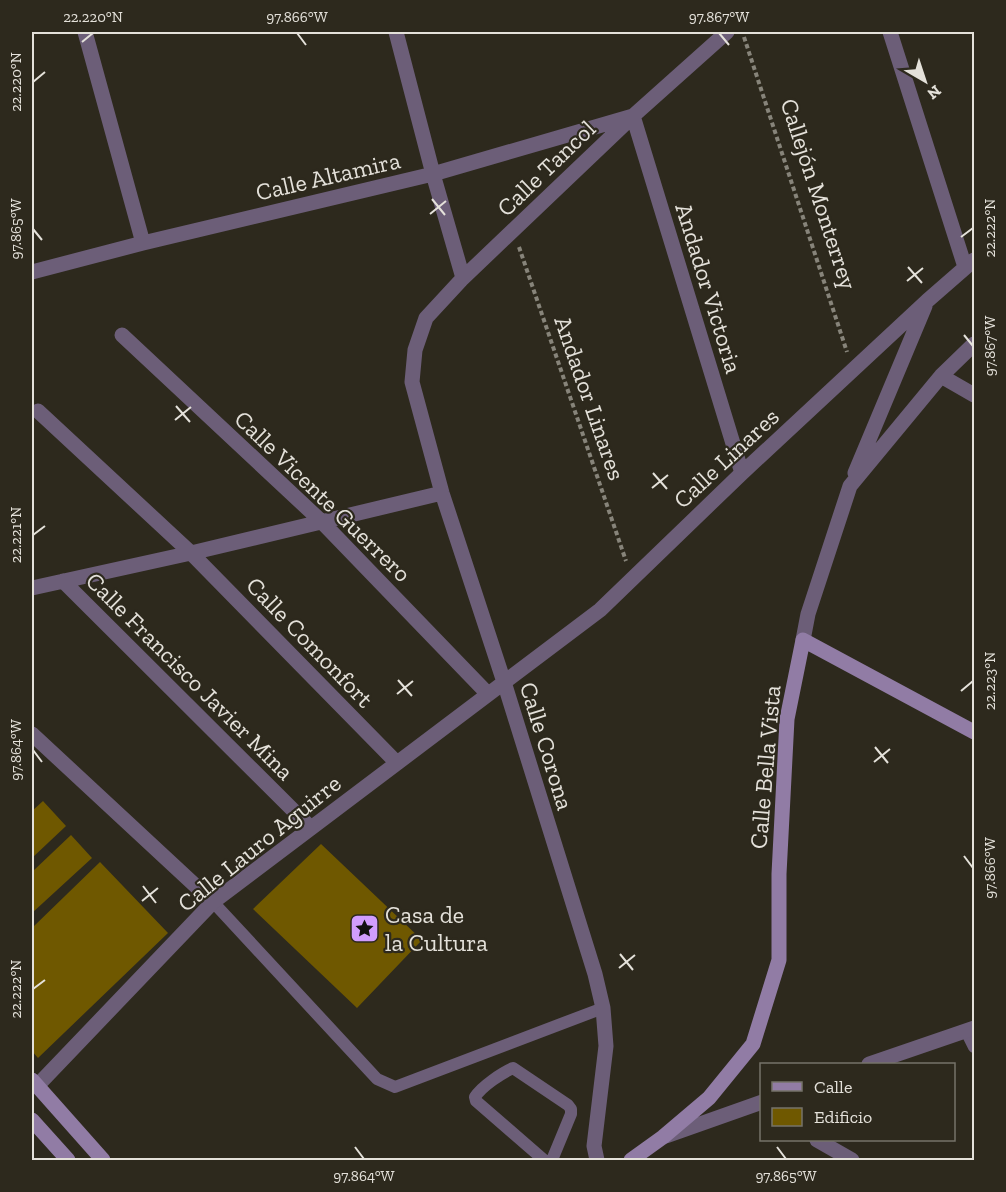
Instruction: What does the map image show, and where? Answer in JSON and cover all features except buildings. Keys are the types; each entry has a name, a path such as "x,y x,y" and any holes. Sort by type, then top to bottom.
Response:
{"street":[{"path":"85,32 143,243"},
{"path":"396,32 463,278"},
{"path":"890,32 970,263"},
{"name":"Calle Tancol","path":"415,350 426,318 463,278 721,34"},
{"name":"Calle Altamira","path":"32,272 143,243 433,174 633,116"},
{"name":"Andador Victoria","path":"633,116 742,473"},
{"name":"Calle Linares","path":"504,682 600,610 742,473 970,263"},
{"path":"850,486 927,301"},
{"name":"Calle Vicente Guerrero","path":"122,335 321,521 488,694"},
{"name":"Calle Bella Vista","path":"631,1161 709,1098 753,1044 778,960 779,874 787,719 808,614 850,486 941,376 975,344"},
{"name":"Calle Corona","path":"415,350 412,382 442,493 504,682 595,974 603,1008 606,1046 594,1146 597,1161"},
{"path":"941,376 975,394"},
{"name":"Calle Comonfort","path":"38,411 191,553 397,763"},
{"path":"32,588 442,493"},
{"name":"Calle Francisco Javier Mina","path":"63,581 311,828"},
{"path":"803,640 975,732"},
{"name":"Calle Lauro Aguirre","path":"34,1083 213,903 504,682"},
{"path":"32,734 213,903"},
{"path":"875,1063 970,1029"},
{"path":"34,1083 103,1161"},
{"path":"663,1137 760,1104"},
{"path":"32,1120 68,1161"},
{"path":"819,1141 852,1161"}],"lane":[{"path":"213,903 377,1079 395,1087 603,1008"},
{"path":"970,1029 975,1047"},
{"path":"544,1161 476,1101 475,1096 478,1091 513,1068 571,1109 552,1161"}],"path":[{"name":"Callejón Monterrey","path":"742,32 853,370"},
{"name":"Andador Linares","path":"513,230 633,578"}],"place":[{"name":"Casa de la Cultura","path":"364,928"}]}
